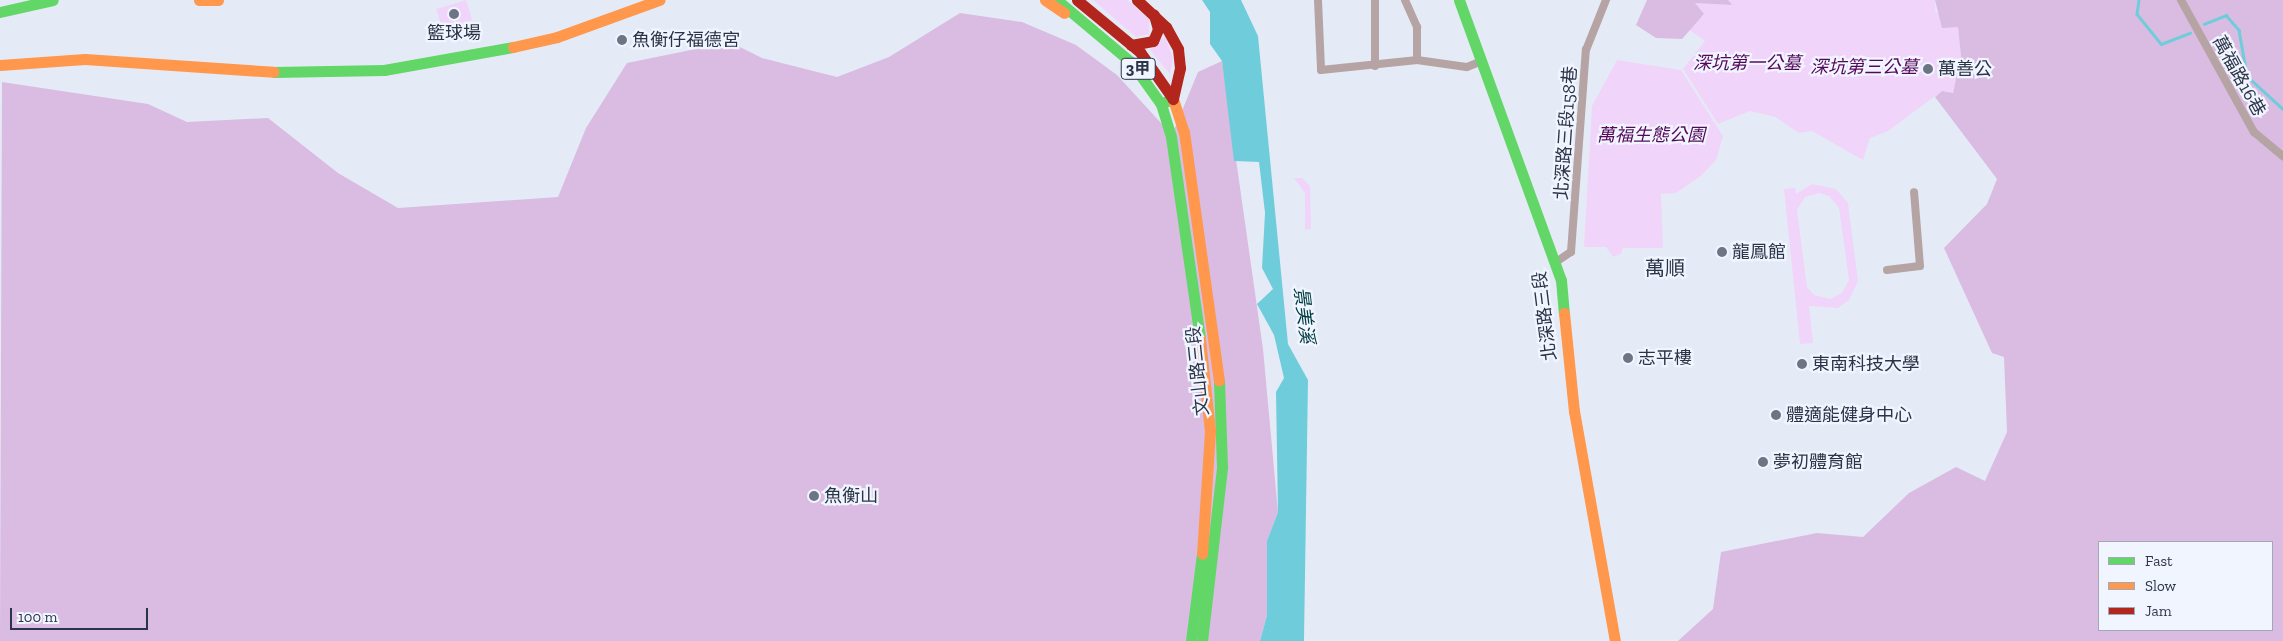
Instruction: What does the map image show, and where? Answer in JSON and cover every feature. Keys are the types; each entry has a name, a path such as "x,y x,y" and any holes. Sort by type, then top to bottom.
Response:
{"main road":[{"path":"0,12 53,0"},
{"path":"199,0 218,0"},
{"path":"1045,0 1106,41"},
{"name":"3甲","path":"1057,0 1138,69 1161,104"},
{"path":"1137,0 1154,15 1178,49 1180,68 1173,99 1161,104"},
{"name":"北深路三段","path":"1459,0 1556,262 1574,411 1615,641"},
{"path":"0,65 122,60 283,73 384,70 472,58 540,41 656,1"},
{"name":"3甲","path":"1078,1 1131,45 1159,75 1173,99"},
{"path":"1131,45 1153,41 1158,29 1154,15"},
{"name":"文山路三段","path":"1173,99 1184,132 1221,398 1222,467 1202,641"},
{"name":"文山路三段","path":"1161,104 1171,137 1198,316 1210,431 1209,486 1191,641"}],"street":[{"path":"1318,0 1321,70 1376,66 1417,60 1467,67 1482,61"},
{"path":"1375,0 1376,66"},
{"path":"1405,0 1417,27 1417,60"},
{"name":"北深路三段158巷","path":"1556,262 1571,252 1586,50 1606,0"},
{"name":"萬福路16巷","path":"2181,0 2245,118 2283,156"},
{"path":"1887,270 1920,266 1914,192"}],"green space":[{"name":"籃球場","path":"466,0 472,20 442,29 436,9"},
{"path":"1093,0 1127,0 1149,19 1149,34 1136,37"},
{"name":"深坑第三公墓","path":"1728,0 1935,0 1935,11 1958,27 1961,56 1953,93 1942,91 1888,131 1870,138 1863,160 1812,131 1799,133 1775,117 1750,111 1718,124 1683,69 1705,41 1688,29 1704,15 1695,3 1731,5"},
{"path":"1165,36 1173,59 1170,74 1150,50"},
{"name":"萬福生態公園","path":"1617,60 1681,70 1723,136 1716,160 1702,175 1676,193 1661,194 1663,248 1623,248 1621,254 1613,257 1606,247 1584,247 1592,106"},
{"path":"1294,178 1302,178 1310,186 1311,229 1305,230 1305,193"},
{"path":"1812,184 1836,189 1848,203 1858,281 1849,300 1838,308 1809,306 1813,343 1800,344 1784,189 1795,188 1796,194","holes":["1819,193 1829,196 1839,208 1849,280 1842,293 1830,299 1814,295 1807,287 1797,210 1805,197"]}],"shaded area":[{"path":"1647,0 1728,0 1732,5 1695,3 1704,14 1682,39 1656,38 1636,25"},
{"path":"1935,0 2283,0 2283,641 1678,641 1713,609 1721,552 1817,533 1863,537 1909,493 1956,467 1985,481 2007,432 2004,357 1992,353 1944,248 1987,204 1997,179 1935,97 1942,91 1953,93 1961,56 1958,27 1942,28"},
{"path":"960,13 1022,22 1076,45 1117,75 1172,135 1198,72 1222,61 1263,349 1278,512 1267,541 1267,615 1260,641 0,641 2,82 148,104 187,122 268,118 338,173 398,208 558,197 586,128 627,63 730,42 762,58 837,77 889,57"}],"water":[{"path":"1202,0 1241,0 1258,36 1288,344 1308,380 1304,641 1260,641 1267,615 1267,541 1278,512 1276,392 1284,378 1274,335 1257,304 1273,289 1262,268 1265,213 1259,162 1234,161 1222,61 1210,44 1210,12"}],"waterway":[{"path":"2139,0 2137,14 2161,44 2190,33"},
{"path":"2204,24 2226,15 2239,30 2247,76 2283,109"}],"traffic: fast":[{"path":"0,12 53,0"},
{"path":"1057,0 1131,62 1161,104"},
{"path":"1459,0 1561,280 1564,313"},
{"path":"274,72 384,70 513,47"},
{"path":"1169,100 1161,104 1171,137 1200,339"},
{"path":"1202,641 1222,467 1219,381"},
{"path":"1191,641 1202,554"}],"traffic: slow":[{"path":"199,0 218,0"},
{"path":"513,47 557,37 659,0"},
{"path":"1045,0 1064,13"},
{"path":"0,65 85,59 274,72"},
{"path":"1173,99 1184,132 1219,381"},
{"path":"1564,313 1574,411 1615,641"},
{"path":"1200,339 1210,431 1202,554"}],"traffic: jam":[{"path":"1077,0 1140,52 1173,99"},
{"path":"1137,0 1166,27 1178,49 1180,68 1173,99"},
{"path":"1131,45 1153,41 1158,29 1154,15"}],"place":[{"name":"籃球場","path":"454,14"},
{"name":"魚衡仔福德宮","path":"622,40"},
{"name":"萬善公","path":"1928,69"},
{"name":"龍鳳館","path":"1722,252"},
{"name":"志平樓","path":"1628,358"},
{"name":"東南科技大學","path":"1802,364"},
{"name":"體適能健身中心","path":"1776,415"},
{"name":"夢初體育館","path":"1763,462"},
{"name":"魚衡山","path":"814,496"}],"district":[{"name":"萬順","path":"1665,268"}],"park label":[{"name":"深坑第一公墓","path":"1747,63"}],"water label":[{"name":"景美溪","path":"1304,315"}]}
